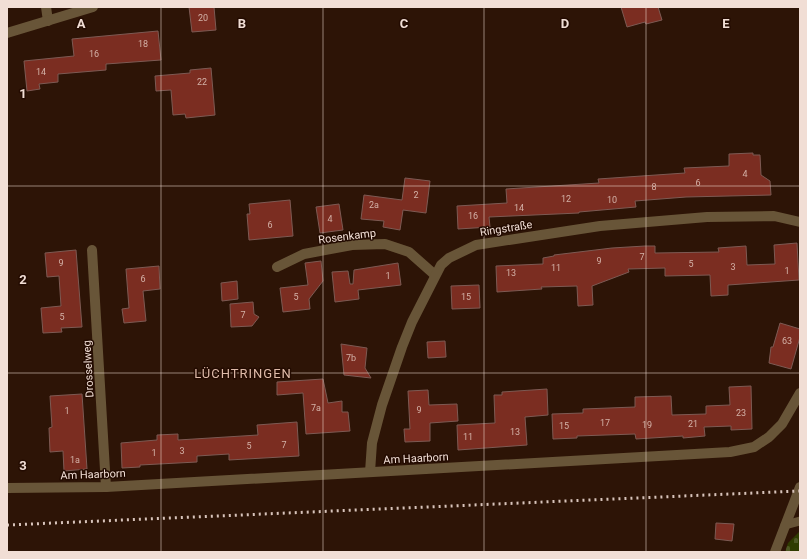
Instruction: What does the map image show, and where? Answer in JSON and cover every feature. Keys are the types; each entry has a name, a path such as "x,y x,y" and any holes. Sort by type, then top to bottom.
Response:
{"street":[{"path":"46,7 48,21"},
{"path":"7,33 93,7"},
{"name":"Ringstraße","path":"370,472 372,443 382,405 412,322 435,275 441,265 449,258 476,245 600,226 707,217 774,216 800,222"},
{"name":"Rosenkamp","path":"277,267 304,254 352,245 385,244 409,252 435,275"},
{"name":"Drosselweg","path":"92,250 106,487"},
{"name":"Am Haarborn","path":"7,488 106,487 730,452 754,447 769,436 782,424 800,393"},
{"path":"775,552 800,487"}],"lane":[{"path":"785,525 800,521"}],"green space":[{"path":"800,531 800,552 785,552 788,543"}],"building":[{"path":"189,7 214,7 216,30 192,32"},
{"path":"621,7 658,7 662,20 646,24 645,22 627,27"},
{"path":"158,31 161,60 106,64 106,70 58,74 58,82 39,84 40,89 27,91 24,61 74,56 72,39"},
{"path":"211,68 215,115 186,118 185,114 173,115 171,90 156,91 155,76 190,73 190,70"},
{"path":"753,153 753,155 760,155 761,175 770,181 771,195 686,197 635,201 636,207 579,213 489,217 490,227 458,229 457,206 507,203 506,189 599,183 598,179 685,173 684,168 729,166 729,154"},
{"path":"405,178 430,181 426,213 403,210 400,230 383,227 384,221 361,219 364,195 402,200"},
{"path":"290,200 293,236 249,240 247,214 250,214 249,204"},
{"path":"339,204 343,230 320,233 316,207"},
{"path":"797,243 799,280 728,285 728,295 711,296 710,275 665,276 665,268 628,269 629,272 592,286 593,305 578,306 577,286 541,287 542,289 497,292 496,266 543,264 543,258 554,255 612,248 645,246 655,246 655,253 719,252 718,248 746,246 747,265 775,264 774,245"},
{"path":"76,250 82,327 61,328 62,332 43,333 41,308 61,306 59,276 47,277 45,253"},
{"path":"321,261 323,281 309,299 310,309 283,312 280,288 308,285 305,263"},
{"path":"398,263 401,285 358,290 359,299 335,302 332,272 348,271 350,284 353,284 354,270"},
{"path":"159,266 160,289 143,291 146,321 124,323 122,309 129,308 126,269"},
{"path":"237,281 238,299 222,301 221,283"},
{"path":"479,285 480,308 452,309 451,286"},
{"path":"253,302 254,314 259,317 252,326 231,327 230,304"},
{"path":"780,323 800,329 800,337 791,369 769,363 771,347 773,347"},
{"path":"445,341 446,357 428,358 427,342"},
{"path":"341,344 367,348 365,368 371,378 344,375"},
{"path":"323,379 328,403 342,401 342,412 348,412 350,431 306,434 303,393 277,395 277,382"},
{"path":"751,386 752,429 731,430 731,426 704,427 705,436 683,438 683,436 636,439 635,434 577,436 577,438 553,439 552,414 583,413 583,409 635,407 635,397 671,396 672,415 706,414 706,406 730,405 729,387"},
{"path":"547,389 548,415 525,417 527,445 458,450 457,425 495,423 494,395 502,395 502,392"},
{"path":"428,390 429,405 457,404 458,421 430,423 430,441 405,442 404,429 410,429 408,391"},
{"path":"82,394 87,469 64,471 63,451 50,452 49,428 52,427 50,396"},
{"path":"297,422 299,456 229,460 229,454 197,456 197,462 140,465 140,467 122,468 121,443 157,440 157,435 178,434 178,440 258,435 257,425"},
{"path":"716,523 734,524 732,541 715,539"}],"railway":[{"path":"7,525 800,491"}],"district":[{"name":"LÜCHTRINGEN","path":"243,373"}]}
